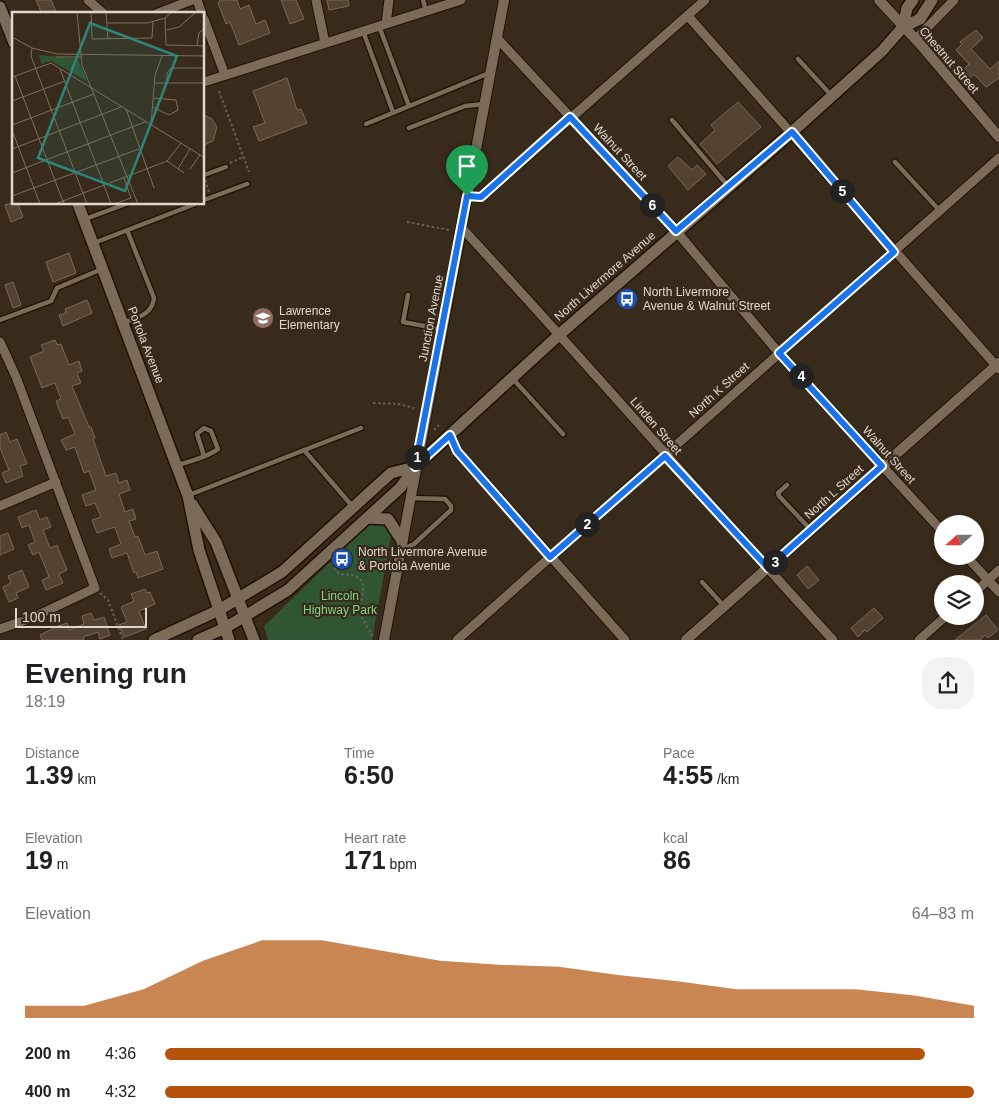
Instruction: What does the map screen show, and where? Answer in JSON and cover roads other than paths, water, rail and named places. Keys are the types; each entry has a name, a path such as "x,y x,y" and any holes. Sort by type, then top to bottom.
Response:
{"main road":[{"name":"North Livermore Avenue","path":"903,27 907,8 912,0"},
{"name":"North Livermore Avenue","path":"198,640 225,628 288,590 400,488 415,467 560,334 676,231 792,132 882,51 903,27 920,18 932,0"},
{"path":"0,7 12,38"},
{"name":"Portola Avenue","path":"78,205 188,496 199,550 229,640"},
{"name":"North Livermore Avenue","path":"154,640 238,600 282,572 391,474 415,467"},
{"name":"Portola Avenue","path":"188,496 216,542 254,640"},
{"path":"367,518 388,519 401,545"}],"street":[{"path":"88,0 102,12"},
{"path":"161,12 192,0"},
{"path":"197,0 201,12"},
{"path":"316,0 325,43"},
{"path":"382,25 389,0"},
{"path":"205,82 461,0"},
{"name":"Junction Avenue","path":"384,640 504,0"},
{"path":"467,196 481,197 705,0"},
{"name":"Chestnut Street","path":"879,0 916,39 999,137"},
{"path":"916,39 954,0"},
{"path":"688,16 792,132 894,252 998,366"},
{"path":"205,22 225,75"},
{"name":"Walnut Street","path":"497,38 676,231 779,353 934,522"},
{"name":"North K Street","path":"456,640 999,158"},
{"name":"Linden Street","path":"461,227 560,334 665,456 833,640"},
{"path":"0,342 16,377 95,588 42,614 0,629"},
{"name":"North L Street","path":"686,640 998,366"},
{"path":"450,435 457,451 625,640"},
{"path":"0,506 56,482"},
{"path":"974,565 999,592"},
{"path":"984,584 999,570"},
{"path":"919,640 936,625"}],"lane":[{"path":"423,0 426,11"},
{"path":"382,25 408,106"},
{"path":"363,31 393,112"},
{"path":"798,59 832,96"},
{"path":"366,124 490,72"},
{"path":"409,128 465,106 484,104"},
{"path":"672,120 728,186"},
{"path":"895,162 940,211"},
{"path":"205,176 226,167"},
{"path":"205,200 247,184"},
{"path":"84,219 123,205"},
{"path":"93,243 192,205"},
{"path":"123,323 148,312 153,307 154,298 127,230"},
{"path":"0,320 51,301 57,288 102,269"},
{"path":"408,295 402,322 441,329"},
{"path":"512,378 563,434"},
{"path":"176,465 204,456 218,449 211,431 204,428 197,434 204,456"},
{"path":"188,496 361,428"},
{"path":"304,450 354,508"},
{"path":"787,485 778,493 779,496 811,530"},
{"path":"401,545 414,544 451,510 451,506 445,499 410,498"},
{"path":"702,582 724,606"}],"place":[{"name":"North Livermore Avenue & Walnut Street","path":"627,299"},
{"name":"Lawrence Elementary","path":"263,318"},
{"name":"North Livermore Avenue & Portola Avenue","path":"342,559"}],"park label":[{"name":"Lincoln Highway Park","path":"340,603"}]}
